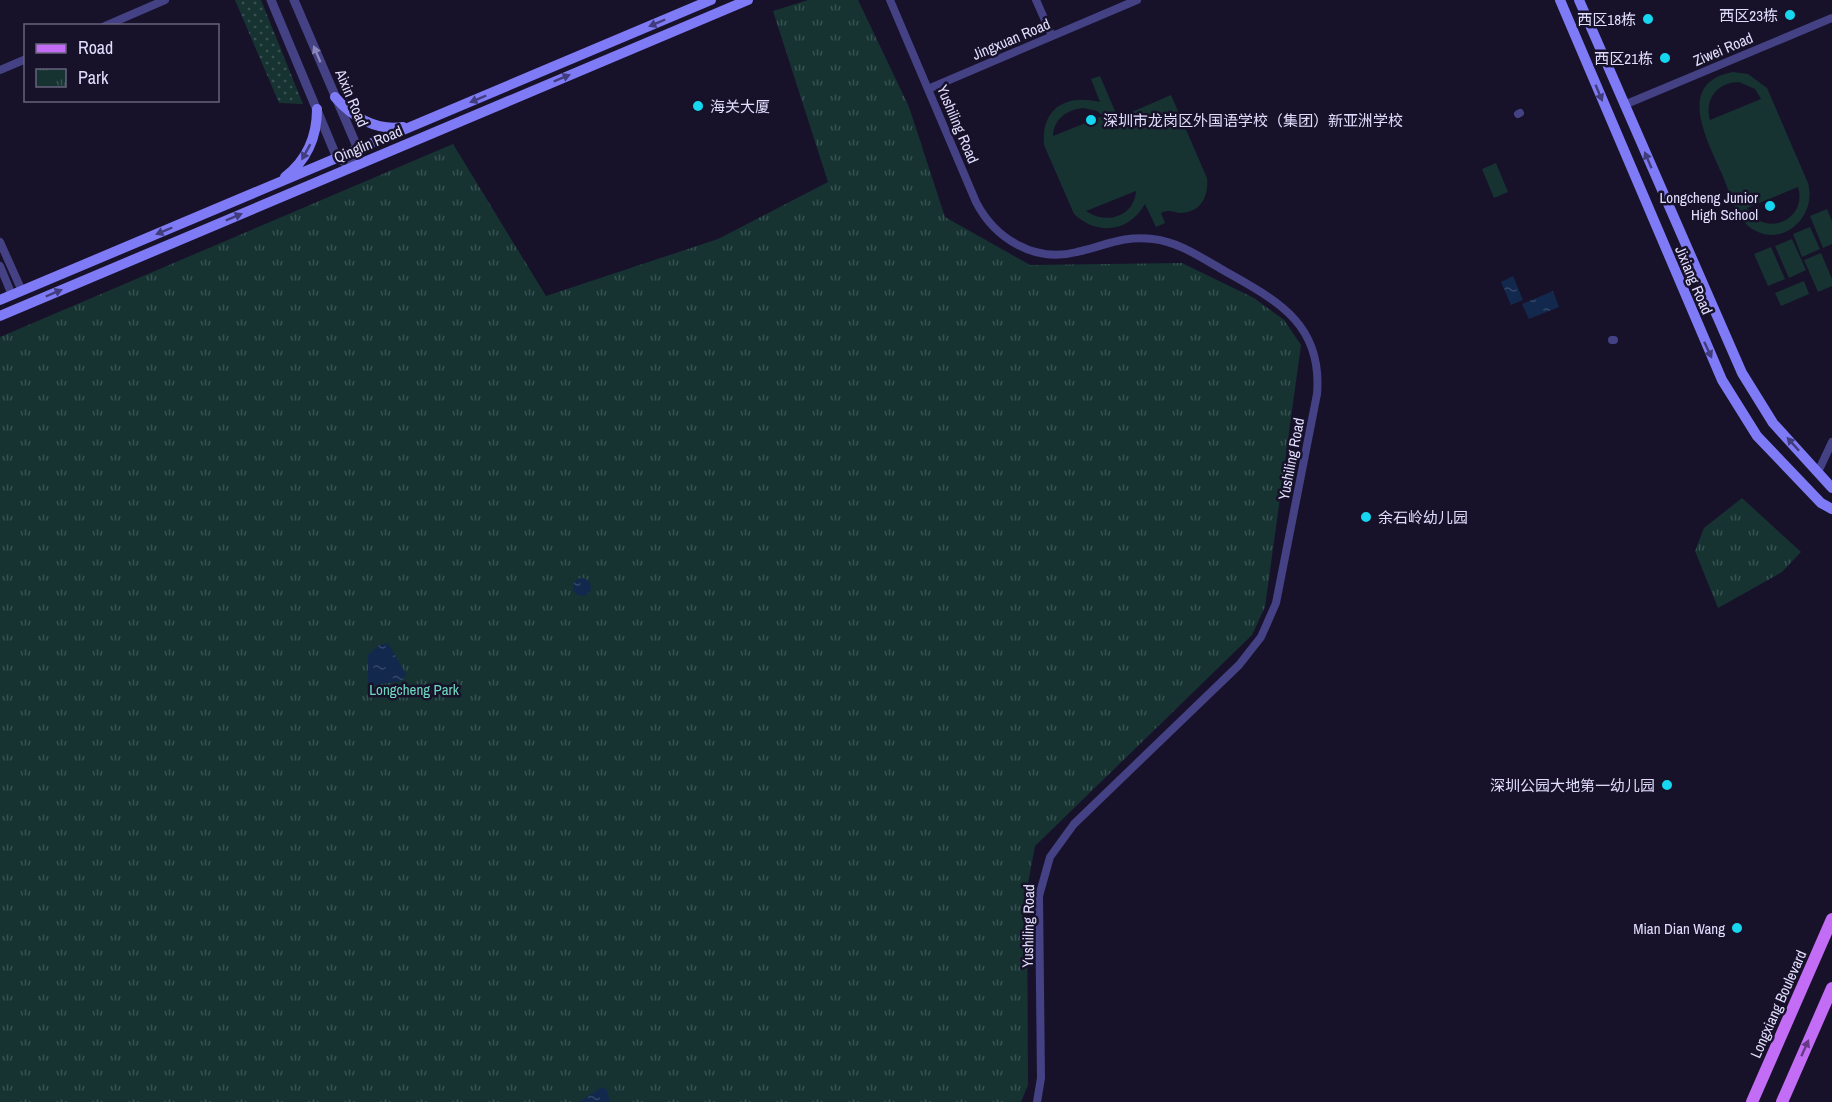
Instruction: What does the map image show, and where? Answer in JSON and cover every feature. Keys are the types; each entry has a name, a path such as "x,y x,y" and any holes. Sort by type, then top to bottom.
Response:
{"main road":[{"name":"Qinglin Road","path":"0,300 710,0"},
{"name":"Qinglin Road","path":"0,316 748,0"},
{"name":"Jixiang Road","path":"1560,0 1722,380 1757,436 1821,503 1832,509"},
{"name":"Jixiang Road","path":"1579,0 1742,373 1773,423 1832,488"},
{"path":"335,97 352,113 372,124 396,128 415,125"},
{"path":"276,184 303,159 314,135 317,109"},
{"name":"Longxiang Boulevard","path":"1752,1102 1832,919"},
{"path":"1782,1102 1832,988"}],"street":[{"path":"110,24 165,0"},
{"path":"271,0 338,158 354,166"},
{"name":"Aixin Road","path":"294,0 357,149 354,166"},
{"name":"Yushiling Road","path":"890,0 981,211 993,227 1009,240 1027,249 1057,255 1131,238 1161,240 1180,246 1271,297 1287,309 1300,325 1310,343 1317,373 1317,394 1279,592 1261,637 1239,665 1067,831 1046,866 1040,896 1041,1078 1037,1102"},
{"path":"1036,0 1052,36"},
{"name":"Jingxuan Road","path":"928,89 1137,0"},
{"name":"Ziwei Road","path":"1624,105 1832,18"},
{"path":"0,70 24,60"},
{"path":"0,242 17,293"},
{"path":"0,266 17,293"},
{"path":"1818,472 1832,442"}],"green space":[{"path":"235,0 261,0 303,104 279,103"},
{"name":"Longcheng Park","path":"808,0 858,0 909,107 945,217 1030,265 1182,263 1254,298 1284,320 1301,345 1265,607 1252,635 1035,846 1027,889 1028,1085 1021,1102 0,1102 0,337 453,144 546,296 718,239 828,182 773,11"},
{"path":"1733,72 1748,74 1767,88 1808,183 1807,209 1792,228 1782,233 1770,235 1758,232 1746,224 1735,207 1700,115 1700,100 1704,88 1715,78","holes":["1739,82 1755,89 1761,99 1710,120 1709,105 1714,93 1725,85","1798,187 1797,209 1783,222 1773,224 1764,222 1754,217 1747,208"]},
{"path":"1100,76 1118,118 1171,95 1207,178 1207,191 1198,207 1187,212 1161,213 1165,223 1156,227 1145,204 1131,220 1113,228 1093,226 1074,214 1044,145 1044,132 1047,121 1058,106 1077,100 1100,102 1091,79","holes":["1083,108 1097,111 1103,116 1053,136 1058,120 1062,116","1136,191 1130,207 1118,216 1102,217 1086,211"]},
{"path":"1496,163 1508,192 1494,198 1482,169"},
{"path":"1827,209 1832,221 1832,244 1823,248 1810,216"},
{"path":"1810,227 1820,249 1802,257 1793,234"},
{"path":"1792,239 1806,270 1789,278 1775,246"},
{"path":"1771,247 1785,279 1768,286 1754,254"},
{"path":"1821,253 1832,279 1832,286 1818,292 1804,260"},
{"path":"1804,281 1809,294 1781,306 1775,293"},
{"path":"1742,498 1801,552 1782,572 1718,608 1695,551 1704,528"}],"water":[{"path":"1513,276 1523,300 1511,305 1501,282"},
{"path":"1553,291 1559,307 1529,319 1522,304"},
{"path":"582,578 590,583 591,587 586,595 582,596 574,591 573,587 578,579"},
{"path":"388,643 406,674 402,681 374,685 368,682 368,655 379,645"},
{"path":"602,1087 607,1090 610,1102 579,1102"}],"place":[{"name":"西区23栋","path":"1790,15"},
{"name":"西区18栋","path":"1648,19"},
{"name":"西区21栋","path":"1665,58"},
{"name":"海关大厦","path":"698,106"},
{"name":"深圳市龙岗区外国语学校（集团）新亚洲学校","path":"1091,120"},
{"name":"Longcheng Junior High School","path":"1770,206"},
{"name":"余石岭幼儿园","path":"1366,517"},
{"name":"深圳公园大地第一幼儿园","path":"1667,785"},
{"name":"Mian Dian Wang","path":"1737,928"}]}
